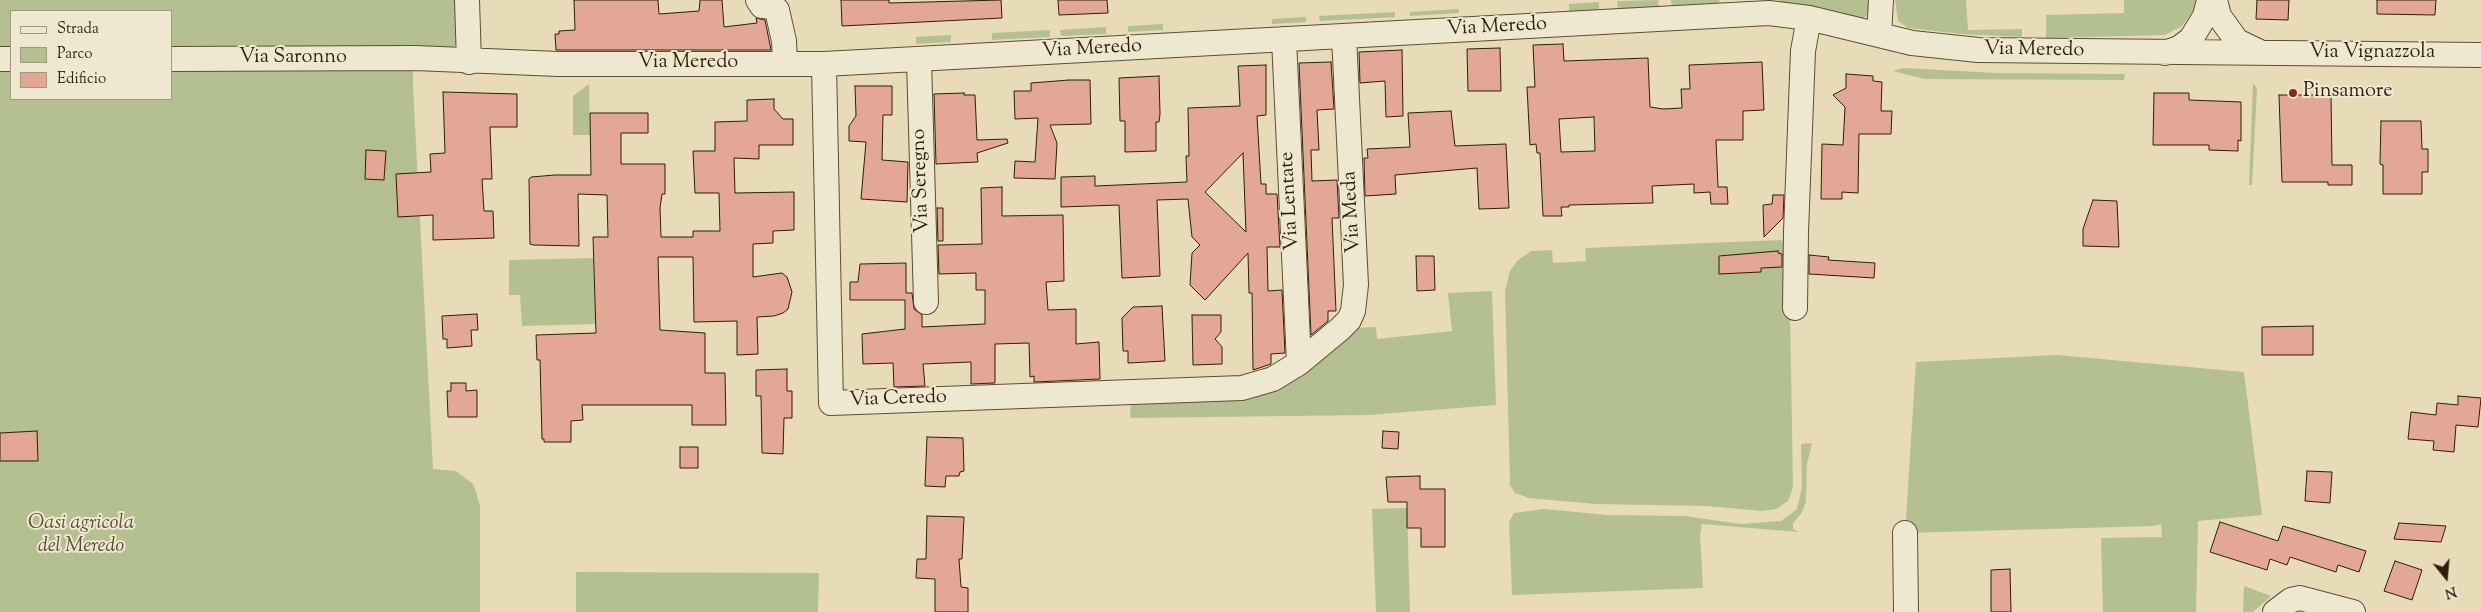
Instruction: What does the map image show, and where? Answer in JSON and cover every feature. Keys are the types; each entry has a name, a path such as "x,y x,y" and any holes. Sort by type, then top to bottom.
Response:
{"street":[{"path":"467,0 469,62"},
{"path":"758,0 762,6 774,7 777,10 784,41 785,64"},
{"path":"1879,35 1881,0"},
{"path":"2165,53 2179,48 2191,39 2205,16 2209,0"},
{"path":"2215,0 2219,16 2237,41 2264,54"},
{"name":"Via Meredo","path":"415,58 469,62 558,64 824,64 1344,36 1769,7 1879,35 1948,48 2264,54"},
{"path":"1795,308 1803,51 1808,18"},
{"name":"Via Meda","path":"1299,363 1349,320 1356,298 1344,36"},
{"name":"Via Lentate","path":"1284,39 1299,363"},
{"name":"Via Vignazzola","path":"2264,54 2481,55"},
{"name":"Via Saronno","path":"172,59 415,58"},
{"name":"Via Seregno","path":"919,60 926,302"},
{"name":"Via Ceredo","path":"824,64 831,403 1242,388 1273,378 1299,363"},
{"path":"1905,533 1906,612"},
{"path":"2275,612 2291,600 2300,598 2353,612"}],"green space":[{"name":"Oasi agricola del Meredo","path":"0,0 457,0 460,39 449,53 413,67 413,87 433,469 456,471 473,484 476,492 480,506 480,612 0,612"},
{"path":"1658,0 1659,8 1618,10 1617,1"},
{"path":"1671,0 1719,0 1720,4 1672,7"},
{"path":"1779,0 1872,0 1869,14 1864,18 1858,19 1779,3"},
{"path":"1895,0 1966,0 1968,30 2022,29 2022,37 1961,34 1908,28 1898,21"},
{"path":"2124,0 2196,0 2193,11 2182,26 2165,35 2046,38 2046,15 2124,13"},
{"path":"1599,2 1599,11 1569,13 1569,4"},
{"path":"1459,9 1459,13 1410,16 1410,12"},
{"path":"1395,12 1395,17 1320,21 1319,16"},
{"path":"1306,17 1306,22 1272,24 1272,19"},
{"path":"1163,24 1163,30 1128,32 1128,26"},
{"path":"1106,27 1106,34 1061,36 1060,30"},
{"path":"1050,30 1050,37 992,40 992,33"},
{"path":"951,35 951,42 916,44 916,37"},
{"path":"1904,68 1996,73 2125,74 2124,80 1924,79 1893,71"},
{"path":"2253,83 2257,88 2252,185 2249,185"},
{"path":"589,84 590,135 573,135 573,96"},
{"path":"1781,240 1789,248 1793,487 1788,501 1776,509 1762,511 1706,506 1595,504 1529,498 1515,493 1510,485 1505,291 1510,271 1517,261 1531,251 1552,250 1553,263 1586,261 1585,248"},
{"path":"593,258 596,324 522,326 520,295 509,295 509,260"},
{"path":"1492,291 1496,405 1369,415 1130,418 1131,404 1221,397 1354,328 1376,327 1377,339 1452,331 1448,293"},
{"path":"2057,355 2244,372 2262,515 2198,521 2196,612 2103,612 2101,538 2162,537 2161,524 2153,526 1905,533 1916,362"},
{"path":"1812,443 1807,464 1806,502 1801,514 1793,523 1793,529 1799,532 1702,524 1700,535 1703,588 1512,595 1509,522 1514,513 1544,509 1607,515 1684,516 1741,524 1781,521 1797,509 1802,487 1801,444"},
{"path":"1407,508 1410,612 1376,612 1372,509"},
{"path":"576,572 819,573 818,612 576,612"},
{"path":"2244,586 2271,596 2253,612 2243,612"}],"building":[{"path":"574,0 658,0 659,14 699,11 700,0 722,0 724,27 757,23 756,18 765,20 771,50 556,50 555,34 559,34 559,31 575,30"},
{"path":"841,0 889,0 889,3 1001,0 1002,18 842,26"},
{"path":"1058,0 1107,0 1108,13 1059,15"},
{"path":"2257,0 2289,0 2288,20 2256,19"},
{"path":"2377,0 2436,0 2435,15 2377,14"},
{"path":"1563,44 1564,61 1648,58 1650,107 1663,109 1682,108 1681,89 1690,89 1689,65 1762,62 1764,110 1743,111 1743,140 1716,140 1718,187 1727,187 1728,204 1711,204 1710,192 1694,193 1694,184 1652,186 1653,203 1569,205 1569,207 1561,207 1562,216 1543,216 1540,153 1537,153 1536,144 1530,145 1527,87 1535,87 1533,45","holes":["1594,117 1595,151 1561,152 1559,119"]},
{"path":"1500,48 1501,91 1468,91 1467,49"},
{"path":"1402,50 1403,116 1386,117 1385,81 1360,83 1359,52"},
{"path":"1331,62 1334,109 1317,110 1319,150 1311,150 1312,181 1337,180 1339,218 1332,218 1336,311 1328,311 1328,321 1311,335 1299,63"},
{"path":"1266,65 1266,115 1257,116 1261,184 1266,184 1266,194 1277,194 1280,247 1267,247 1268,291 1282,290 1285,353 1271,354 1271,364 1253,370 1252,293 1249,293 1248,253 1205,300 1190,285 1192,253 1200,245 1192,237 1188,199 1157,200 1160,276 1122,278 1119,205 1061,207 1061,177 1095,176 1095,186 1187,182 1186,156 1189,156 1188,108 1240,106 1238,66","holes":["1243,153 1246,232 1205,192"]},
{"path":"1846,74 1873,76 1873,81 1882,82 1881,111 1892,111 1891,134 1859,134 1858,193 1842,192 1842,199 1821,199 1822,144 1843,145 1845,107 1833,95 1846,88"},
{"path":"1159,76 1160,114 1159,122 1156,122 1156,151 1125,152 1125,121 1120,121 1119,78"},
{"path":"1090,80 1091,124 1050,125 1057,143 1055,179 1014,178 1015,161 1035,162 1038,118 1015,119 1014,91 1031,91 1031,83"},
{"path":"855,86 892,86 892,115 883,115 882,160 908,162 907,202 861,199 866,142 849,141 849,126 856,116"},
{"path":"443,92 517,94 517,127 490,127 492,179 482,179 484,211 493,211 494,238 433,240 433,215 398,217 396,174 431,172 430,154 445,153"},
{"path":"964,93 964,95 975,95 977,140 1007,139 1008,143 977,153 978,162 936,164 934,94"},
{"path":"2154,93 2189,93 2189,100 2241,102 2241,141 2238,140 2238,151 2209,150 2209,145 2153,145"},
{"path":"2279,95 2331,95 2332,165 2352,165 2352,185 2328,185 2328,182 2282,182"},
{"path":"774,99 774,109 783,119 793,119 793,145 759,145 759,159 734,158 735,193 794,192 794,230 773,231 773,243 753,244 753,277 782,273 787,277 792,292 788,309 783,313 774,316 757,317 758,354 737,355 737,321 694,322 693,257 658,257 660,330 705,333 705,373 725,373 726,425 692,425 692,405 582,405 583,420 571,421 571,442 544,442 544,439 542,439 540,360 537,360 536,335 596,333 593,237 608,237 607,195 578,194 579,246 533,245 530,244 529,179 531,177 555,175 591,175 590,113 648,113 648,133 621,133 621,164 665,164 665,194 662,194 660,208 661,237 693,237 693,231 720,231 719,193 695,193 693,151 715,151 715,122 747,121 747,100"},
{"path":"1451,111 1455,146 1506,144 1509,208 1479,209 1477,168 1395,175 1396,194 1365,196 1364,158 1368,158 1367,149 1410,147 1408,113"},
{"path":"2381,121 2421,121 2422,149 2428,149 2428,172 2422,172 2422,194 2383,194 2383,165 2380,164"},
{"path":"366,150 386,151 384,180 365,179"},
{"path":"1002,187 1002,216 1063,215 1064,281 1046,282 1048,310 1076,309 1076,344 1099,342 1100,379 1034,382 1034,376 1030,377 1029,343 995,344 995,383 971,384 971,362 923,364 925,386 894,387 893,363 863,364 862,334 905,329 905,300 850,300 850,282 858,282 860,264 906,263 906,293 912,293 914,309 922,315 922,327 985,324 985,290 976,290 976,273 939,274 938,245 982,244 981,188"},
{"path":"1773,195 1784,195 1783,218 1764,237 1763,205 1772,204"},
{"path":"2093,200 2117,201 2119,247 2083,246 2083,229"},
{"path":"937,208 943,208 943,241 938,241"},
{"path":"1778,251 1778,253 1782,254 1782,267 1761,268 1761,272 1719,274 1719,256"},
{"path":"1809,255 1829,257 1828,260 1875,263 1874,278 1809,274"},
{"path":"1416,256 1434,256 1435,290 1417,291"},
{"path":"1162,306 1165,361 1128,363 1128,351 1123,351 1122,318 1133,307"},
{"path":"477,314 478,330 471,330 472,346 447,348 447,339 443,339 442,316"},
{"path":"1192,315 1221,315 1221,332 1215,339 1222,347 1222,364 1193,365"},
{"path":"2313,326 2313,355 2262,355 2262,327"},
{"path":"787,369 787,391 792,391 792,418 784,418 783,454 762,453 761,396 756,396 756,370"},
{"path":"451,383 466,383 466,391 477,390 477,417 448,417 447,391 451,391"},
{"path":"2458,396 2481,398 2478,427 2456,425 2454,452 2433,450 2434,441 2408,439 2411,412 2436,415 2437,403 2458,405"},
{"path":"37,431 38,461 0,461 0,433"},
{"path":"1383,431 1399,432 1398,449 1382,448"},
{"path":"927,437 963,438 964,471 960,472 959,476 946,476 945,487 925,486"},
{"path":"680,447 698,447 698,468 680,468"},
{"path":"2307,471 2332,472 2330,503 2305,501"},
{"path":"1420,476 1420,489 1445,489 1445,547 1421,547 1421,528 1407,528 1407,502 1388,502 1386,477"},
{"path":"927,516 964,517 962,559 959,559 961,587 968,588 968,612 935,612 935,579 916,578 917,559 926,559"},
{"path":"2220,522 2278,541 2283,526 2366,551 2359,572 2338,565 2336,572 2290,557 2287,565 2270,559 2267,570 2210,552"},
{"path":"2399,523 2446,526 2441,542 2394,539"},
{"path":"2395,561 2422,570 2412,600 2384,591"},
{"path":"2010,569 2011,612 1991,612 1991,570"}],"place":[{"name":"Pinsamore","path":"2293,93"}]}
